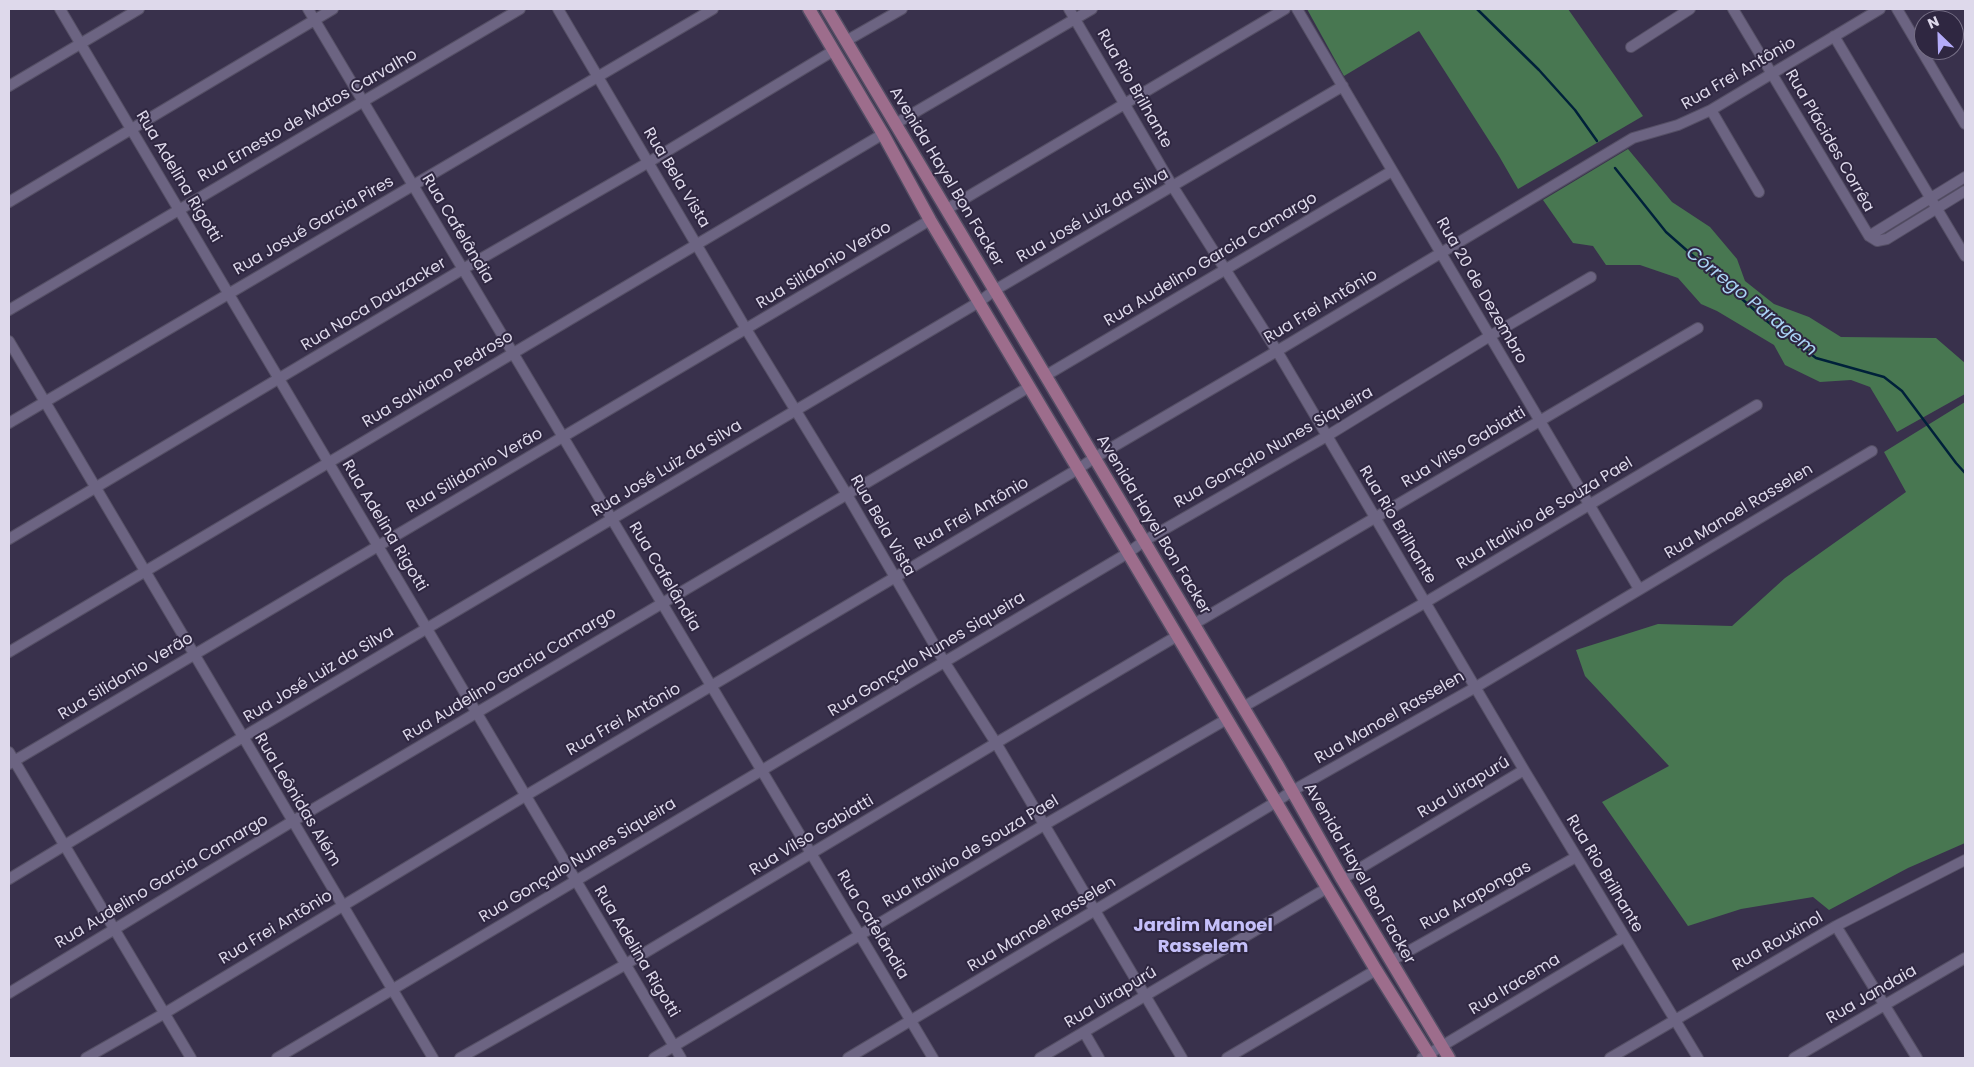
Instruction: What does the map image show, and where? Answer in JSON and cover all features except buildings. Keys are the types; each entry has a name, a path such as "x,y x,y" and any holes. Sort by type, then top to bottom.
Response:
{"main road":[{"name":"Avenida Hayel Bon Facker","path":"809,9 832,51 883,134 930,220 1427,1057"},
{"name":"Avenida Hayel Bon Facker","path":"827,9 1194,624 1342,879 1449,1058"}],"street":[{"name":"Rua Adelina Rigotti","path":"60,9 682,1058"},
{"path":"9,86 139,9"},
{"name":"Rua Cafelândia","path":"308,9 933,1058"},
{"path":"9,202 333,9"},
{"name":"Rua Ernesto de Matos Carvalho","path":"9,310 520,9"},
{"name":"Rua Bela Vista","path":"558,9 746,330 846,493 945,662 996,742 1182,1058"},
{"name":"Rua Josué Garcia Pires","path":"9,423 713,9"},
{"path":"846,41 902,9"},
{"name":"Rua Rio Brilhante","path":"1069,9 1173,187 1277,351 1524,770 1698,1058"},
{"path":"895,124 1092,9"},
{"path":"947,209 1285,9"},
{"name":"Rua 20 de Dezembro","path":"1297,9 1639,589"},
{"path":"1631,47 1690,9"},
{"name":"Rua Plácides Corrêa","path":"1733,9 1869,236"},
{"name":"Rua Frei Antônio","path":"86,1058 1621,145 1633,138 1678,125 1711,110 1880,9"},
{"path":"1897,9 1965,124"},
{"path":"1834,36 1965,256"},
{"name":"Rua Noca Dauzacker","path":"9,539 464,269 649,162 832,51"},
{"name":"Rua José Luiz da Silva","path":"9,879 243,737 979,302 994,290 1173,187 1342,86"},
{"path":"1711,110 1759,192"},
{"name":"Rua Salviano Pedroso","path":"9,652 883,134"},
{"name":"Rua Audelino Garcia Camargo","path":"1045,376 1392,171"},
{"path":"1869,236 1965,177"},
{"path":"1869,236 1878,241 1887,239 1965,191"},
{"name":"Rua Silidonio Verão","path":"10,759 194,654 930,220"},
{"name":"Rua Gonçalo Nunes Siqueira","path":"277,1058 1128,553 1144,541 1327,436 1490,336 1591,277"},
{"name":"Rua Vilso Gabiatti","path":"1194,624 1698,328"},
{"name":"Rua Leônidas Além","path":"9,341 433,1058"},
{"name":"Rua Audelino Garcia Camargo","path":"9,993 293,821 846,493 1029,387"},
{"name":"Rua Italivio de Souza Pael","path":"1243,707 1426,602 1757,405"},
{"name":"Rua Manoel Rasselen","path":"848,1058 1292,791 1476,687 1872,451"},
{"name":"Rua Vilso Gabiatti","path":"460,1058 626,964 996,742 1177,636"},
{"name":"Rua Italivio de Souza Pael","path":"654,1058 1044,825 1227,719"},
{"path":"10,759 65,846 191,1058"},
{"name":"Rua Uirapurú","path":"1342,879 1524,770"},
{"name":"Rua Arapongas","path":"1391,961 1576,857"},
{"name":"Rua Rouxinol","path":"1610,1058 1836,926 1965,860"},
{"name":"Rua Uirapurú","path":"1040,1058 1327,888"},
{"path":"1836,926 1918,1058"},
{"name":"Rua Iracema","path":"1427,1057 1442,1046 1624,937"},
{"name":"Rua Jandaia","path":"1794,1058 1965,958"},
{"path":"1227,1058 1376,970"},
{"path":"1084,1032 1099,1058"}],"green space":[{"path":"1307,9 1568,9 1643,116 1518,189 1419,31 1344,76"},
{"path":"1628,149 1672,202 1710,227 1737,259 1745,281 1774,304 1809,317 1841,337 1936,338 1965,363 1965,394 1897,432 1870,387 1851,380 1820,382 1785,365 1774,345 1717,311 1701,304 1678,278 1640,265 1606,265 1593,246 1573,243 1543,200"},
{"path":"1965,402 1965,843 1908,868 1829,910 1813,897 1741,909 1688,926 1602,802 1669,766 1585,676 1576,650 1658,624 1732,626 1785,578 1906,492 1884,452"}],"waterway":[{"name":"Córrego Paragem","path":"1477,9 1539,70 1575,110 1597,141"},
{"name":"Córrego Paragem","path":"1615,168 1666,232 1768,322 1816,358 1884,377 1902,391 1965,473"}],"district":[{"name":"Jardim Manoel Rasselem","path":"1203,936"}]}
